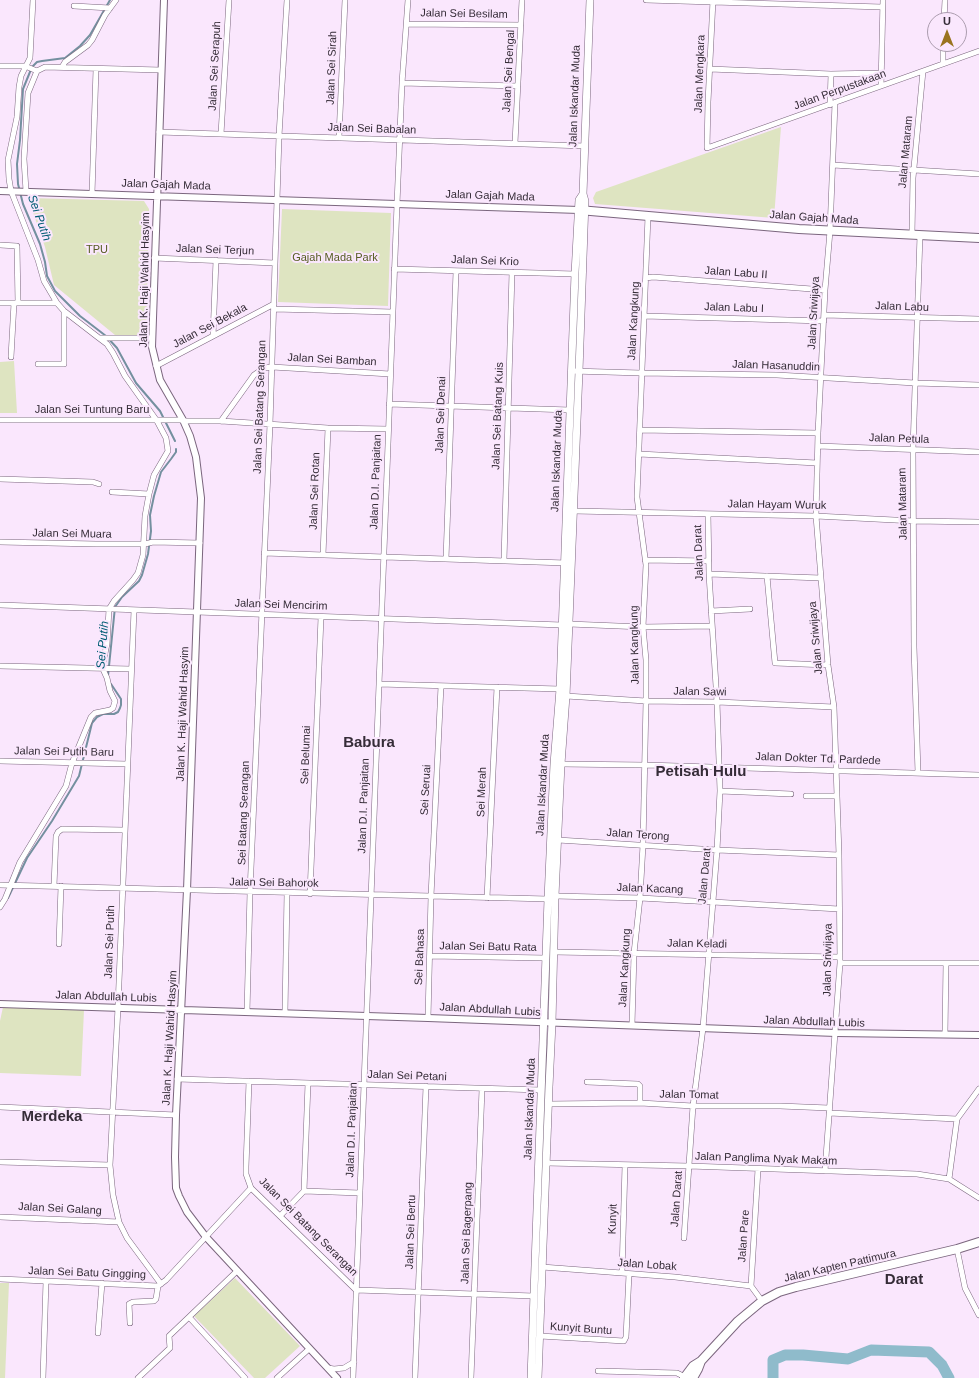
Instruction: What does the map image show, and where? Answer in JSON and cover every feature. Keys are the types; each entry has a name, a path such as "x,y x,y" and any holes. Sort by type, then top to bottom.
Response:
{"main road":[{"name":"Jalan Iskandar Muda","path":"568,564 574,511 575,274 582,210 585,201 583,194 590,0"},
{"name":"Jalan Iskandar Muda","path":"531,1378 534,1296 542,1162 548,1104 552,1023 554,955 553,898 558,764 564,691 568,564 570,410 575,371 582,210"},
{"name":"Jalan Gajah Mada","path":"582,210 798,229 979,238"},
{"name":"Jalan Iskandar Muda","path":"538,1378 542,1267 541,1090 546,958 558,840 558,764"},
{"path":"546,958 554,955"},
{"name":"Jalan Kapten Pattimura","path":"687,1378 698,1370 701,1361 738,1321 762,1301 779,1292 957,1250 979,1242"},
{"path":"531,1361 539,1361"},
{"path":"687,1378 693,1366 701,1361"}],"street":[{"path":"25,191 24,159 31,68 30,58 33,0"},
{"path":"62,67 65,62 88,45 105,15 107,8 116,0"},
{"name":"Jalan K. Haji Wahid Hasyim","path":"164,0 151,338 160,380 190,436 196,457 201,498 187,890 177,1079 175,1157 176,1188 187,1212 206,1237 337,1378"},
{"name":"Jalan Sei Serapuh","path":"221,134 229,0"},
{"name":"Jalan Sei Batang Serangan","path":"261,614 270,424 279,136 287,0"},
{"name":"Jalan Sei Sirah","path":"339,138 345,0"},
{"name":"Jalan D.I. Panjaitan","path":"353,1378 394,269 402,83 408,0"},
{"name":"Jalan Sei Bengal","path":"515,143 522,0"},
{"path":"646,0 882,7"},
{"path":"881,86 883,0"},
{"path":"944,12 945,0"},
{"name":"Jalan Mengkara","path":"707,148 713,1"},
{"path":"74,6 107,8"},
{"name":"Jalan Sei Besilam","path":"407,24 521,25"},
{"name":"Jalan Perpustakaan","path":"707,148 979,51"},
{"path":"943,64 944,52"},
{"path":"0,66 31,68 62,67 161,70"},
{"path":"0,907 13,885 20,862 66,786 72,763 91,717 95,713 113,708 115,701 110,692 104,668 110,609 114,601 138,573 141,565 144,544 145,516 149,494 154,475 168,451 166,438 159,421 128,381 107,344 101,338 64,312 44,281 38,260 12,191 9,178 8,160 17,117 21,76 31,68"},
{"path":"92,194 96,69"},
{"path":"710,69 831,74 881,73"},
{"name":"Jalan Mataram","path":"918,773 914,647 914,521 912,449 918,317 914,169 923,72"},
{"name":"Jalan Sriwijaya","path":"825,1171 840,960 837,770 834,707 828,666 816,516 818,433 833,165 833,104 831,74"},
{"path":"402,83 518,86"},
{"name":"Jalan Sei Babalan","path":"159,132 585,146"},
{"path":"833,165 979,174"},
{"name":"Jalan Gajah Mada","path":"0,191 582,210"},
{"name":"Jalan Kangkung","path":"632,1025 634,953 644,845 646,660 643,627 646,576 637,497 648,216"},
{"path":"0,245 17,246 16,303 12,358"},
{"name":"Jalan Sei Terjun","path":"154,258 275,263"},
{"path":"214,336 216,260"},
{"name":"Jalan Sei Krio","path":"394,269 575,274"},
{"name":"Jalan Sei Denai","path":"446,559 456,270"},
{"name":"Jalan Sei Batang Kuis","path":"504,560 512,272"},
{"name":"Jalan Labu II","path":"646,278 825,290"},
{"path":"0,303 57,303"},
{"name":"Jalan Sei Bekala","path":"156,366 274,306 393,312"},
{"path":"38,364 64,364 64,312"},
{"name":"Jalan Labu","path":"824,315 979,319"},
{"name":"Jalan Labu I","path":"644,316 824,321"},
{"path":"101,338 151,338"},
{"path":"221,421 254,375 264,368 272,367"},
{"name":"Jalan Sei Bamban","path":"272,367 390,374"},
{"name":"Jalan Hasanuddin","path":"575,371 777,375 979,385"},
{"path":"389,404 570,410"},
{"name":"Jalan Sei Tuntung Baru","path":"0,420 58,419 221,421 328,428 388,429"},
{"name":"Jalan Sei Rotan","path":"323,555 328,428"},
{"path":"640,430 818,433"},
{"name":"Jalan Petula","path":"818,446 979,452"},
{"path":"639,454 817,463"},
{"path":"0,479 93,482 99,484"},
{"path":"112,492 149,494"},
{"name":"Jalan Hayam Wuruk","path":"574,511 816,516 914,521 979,522"},
{"name":"Jalan Darat","path":"684,1238 693,1106 703,1028 709,955 720,791 717,702 709,574 708,514"},
{"name":"Jalan Sei Muara","path":"0,542 144,544 153,542 200,543"},
{"path":"264,553 504,560 568,564"},
{"path":"645,560 709,561"},
{"path":"709,574 821,578"},
{"path":"768,576 775,664 828,666"},
{"name":"Jalan Sei Mencirim","path":"0,605 643,627 712,626"},
{"path":"711,611 750,609"},
{"name":"Jalan Sei Putih","path":"134,610 110,1165 113,1195 119,1222 127,1238 159,1285"},
{"name":"Sei Batang Serangan","path":"247,1012 250,892 261,614"},
{"name":"Sei Belumai","path":"310,894 321,616"},
{"path":"0,666 131,669"},
{"name":"Jalan Sawi","path":"379,684 497,687 564,691 646,701 717,702 834,707"},
{"name":"Sei Seruai","path":"431,896 441,686"},
{"name":"Sei Merah","path":"487,898 497,687"},
{"name":"Jalan Sei Putih Baru","path":"0,761 127,764"},
{"name":"Jalan Dokter Td. Pardede","path":"558,764 645,764 979,775"},
{"path":"720,791 791,794"},
{"path":"806,796 837,796"},
{"path":"54,886 56,836 58,832 62,829 124,830"},
{"name":"Jalan Terong","path":"558,840 717,850 839,855"},
{"name":"Jalan Sei Bahorok","path":"0,885 310,894 553,898"},
{"path":"59,944 61,886"},
{"path":"285,1013 287,893"},
{"name":"Sei Bahasa","path":"428,1018 431,896"},
{"name":"Jalan Kacang","path":"553,898 640,898 839,909"},
{"name":"Jalan Keladi","path":"554,955 634,953 979,963"},
{"name":"Jalan Sei Batu Rata","path":"430,956 546,958"},
{"path":"945,1034 946,963"},
{"name":"Jalan Abdullah Lubis","path":"0,1004 181,1009 836,1033 979,1035"},
{"name":"Jalan Sei Petani","path":"177,1079 541,1090"},
{"name":"Jalan Sei Batang Serangan","path":"249,1081 246,1174 252,1188 356,1290"},
{"path":"587,1082 638,1084 640,1086 640,1104"},
{"path":"280,1216 304,1192 308,1083"},
{"name":"Jalan Sei Bertu","path":"415,1378 426,1086"},
{"name":"Jalan Sei Bagerpang","path":"471,1378 482,1089"},
{"path":"949,1178 957,1119 979,1089"},
{"name":"Jalan Tomat","path":"548,1104 780,1106 957,1119"},
{"path":"0,1107 176,1115"},
{"path":"0,1162 110,1165"},
{"name":"Jalan Panglima Nyak Makam","path":"542,1162 917,1174 949,1178 979,1198"},
{"name":"Kunyit","path":"622,1273 625,1165"},
{"name":"Jalan Pare","path":"751,1286 758,1169"},
{"name":"Jalan Sei Batu Gingging","path":"0,1279 159,1285 252,1188"},
{"path":"304,1192 360,1193"},
{"name":"Jalan Sei Galang","path":"0,1217 119,1222"},
{"path":"957,1250 965,1288 979,1315"},
{"name":"Jalan Lobak","path":"542,1267 675,1277 751,1286"},
{"path":"138,1378 170,1348 169,1336 237,1270"},
{"name":"Kunyit Buntu","path":"540,1336 624,1341 626,1337 629,1274"},
{"path":"42,1378 46,1281"},
{"path":"98,1333 102,1284"},
{"path":"130,1323 129,1304 133,1302 154,1301 156,1299 159,1285"},
{"path":"751,1286 762,1301"},
{"path":"356,1290 534,1296"},
{"path":"189,1318 246,1378"},
{"path":"277,1378 310,1349"},
{"path":"328,1368 344,1368 354,1362"},
{"path":"598,1371 677,1373 687,1378"}],"green space":[{"path":"781,127 774,218 595,204 593,198 596,192"},
{"name":"TPU","path":"28,198 144,201 149,209 146,336 115,335 54,285 45,247"},
{"name":"Gajah Mada Park","path":"282,209 391,213 388,306 278,302"},
{"path":"14,361 17,413 0,413 0,362"},
{"path":"3,1007 84,1010 81,1076 0,1073 0,1021"},
{"path":"235,1278 300,1346 265,1378 254,1378 194,1316"},
{"path":"0,1283 9,1283 5,1378 0,1378"}],"waterway":[{"name":"Sei Putih","path":"110,0 90,35 80,46 65,58 37,62 32,67 23,89 17,164 18,184 23,204 40,244 47,276 55,291 80,316 106,336 117,348 136,383 160,411 175,441"},
{"name":"Sei Putih","path":"108,676 115,607 122,597 139,581 142,575 148,554 151,531 150,515 154,496 161,472 176,452 176,449"},
{"name":"Sei Putih","path":"8,898 27,858 52,821 79,776 92,723 97,717 103,714 114,714 118,712 120,708 121,699 111,684"},
{"path":"773,1378 773,1360 785,1355 848,1359 871,1350 929,1352 942,1365 949,1378"}],"district":[{"name":"Babura","path":"369,743"},
{"name":"Petisah Hulu","path":"701,772"},
{"name":"Merdeka","path":"52,1117"},
{"name":"Darat","path":"904,1280"}]}
